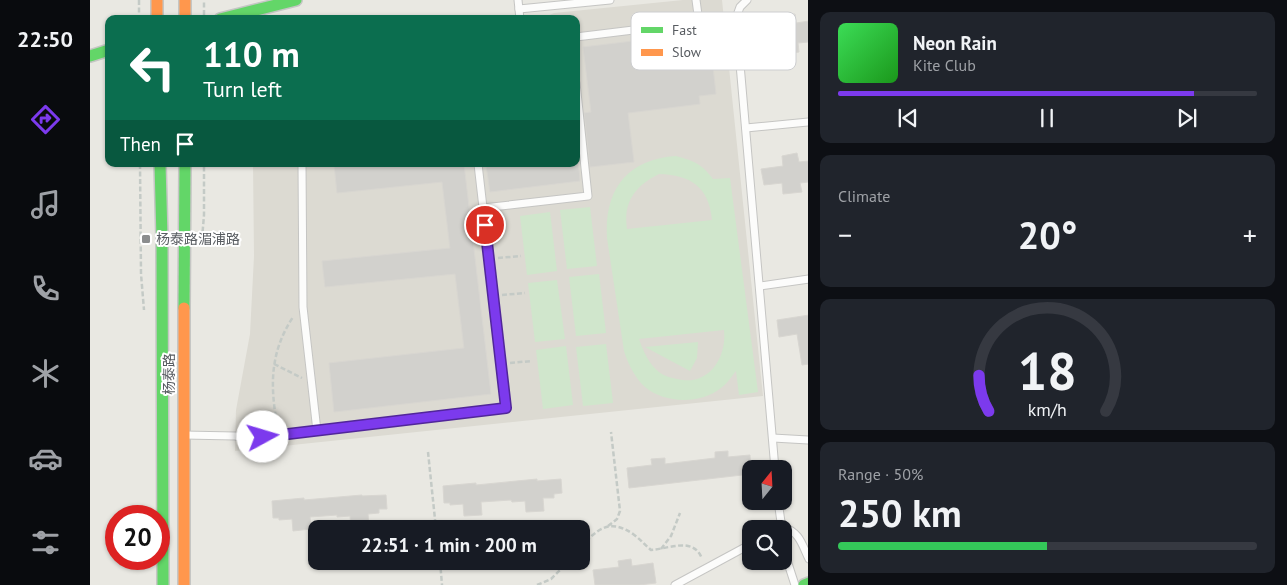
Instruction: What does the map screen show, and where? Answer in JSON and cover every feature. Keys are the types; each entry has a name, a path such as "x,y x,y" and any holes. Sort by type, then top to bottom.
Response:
{"main road":[{"path":"157,0 157,15"},
{"path":"185,0 185,15"},
{"path":"236,15 296,0"},
{"path":"90,56 105,51"},
{"name":"杨泰路","path":"160,167 163,585"},
{"name":"杨泰路","path":"184,585 185,167"},
{"path":"804,585 808,583"}],"lane":[{"path":"518,0 520,15"},
{"path":"519,9 610,0"},
{"path":"738,12 747,0"},
{"path":"580,37 631,30"},
{"path":"741,70 774,460"},
{"path":"746,128 808,122"},
{"path":"484,208 588,196 580,126"},
{"path":"302,167 303,307 317,431"},
{"path":"184,435 248,438 506,408 478,167"},
{"path":"760,286 808,279"},
{"path":"773,438 808,440"},
{"path":"792,531 799,537 808,559"},
{"path":"676,585 742,549"},
{"path":"790,570 795,585"}],"path":[{"path":"139,0 139,15"},
{"path":"204,0 204,15"},
{"path":"489,259 521,256"},
{"path":"494,296 525,293"},
{"path":"279,435 272,390 274,364 280,340 292,318 303,307"},
{"path":"501,364 532,361"},
{"path":"274,364 311,383"},
{"path":"607,527 617,519 620,511 611,432"},
{"path":"428,452 435,520"},
{"path":"660,550 672,536 680,513"},
{"path":"590,538 598,530 616,527 635,535 651,550 660,550 673,546 690,547 700,554 706,568"},
{"path":"441,570 442,585"},
{"path":"537,585 551,579 560,570"}],"shaded area":[{"path":"683,0 722,0 723,12 631,12 631,70 729,70 763,396 235,451 236,410 250,334 254,256 253,167 580,167 580,15 549,15"}],"green space":[{"path":"676,156 697,164 713,179 730,178 758,392 739,395 736,371 721,388 704,397 683,400 662,397 653,393 641,383 628,361 624,351 607,238 607,221 610,205 622,180 644,163 659,158","holes":["659,174 680,177 696,185 707,199 712,220 627,229 627,211 632,196 643,184","724,330 724,340 719,359 714,368 698,379 677,379 663,375 652,365 639,339"]},
{"path":"590,207 597,266 567,269 560,210"},
{"path":"550,212 557,271 527,275 520,216"},
{"path":"599,274 606,333 576,336 569,277"},
{"path":"557,280 565,339 535,342 528,283"},
{"path":"698,342 697,358 690,371 645,347"},
{"path":"606,344 613,403 583,406 576,347"},
{"path":"566,346 573,405 543,409 536,350"}],"building":[{"path":"808,21 808,42 798,43 799,52 796,52 796,23"},
{"path":"631,41 631,70 713,70 716,94 699,96 700,104 628,113 634,162 590,167 584,113 591,112 583,47"},
{"path":"797,153 799,162 808,161 808,182 800,183 802,192 783,194 782,183 764,185 761,169 783,166 782,156"},
{"path":"334,167 464,167 491,394 334,412 329,363 464,348 455,274 325,287 322,261 450,248 442,182 337,193"},
{"path":"486,167 579,167 580,181 490,192"},
{"path":"808,315 808,364 802,365 797,334 779,337 777,320"},
{"path":"728,451 728,457 750,455 750,460 742,460 742,475 629,488 627,468 652,465 651,459 665,458 665,464 715,458 715,452"},
{"path":"537,479 537,481 561,479 562,493 554,494 554,498 543,498 544,511 526,512 525,501 512,502 511,500 481,502 482,515 464,516 463,504 450,505 450,503 444,503 443,486"},
{"path":"386,495 387,509 379,509 379,513 368,514 368,520 350,520 350,516 337,517 337,515 310,517 308,529 293,531 292,519 279,520 279,518 273,518 272,501 304,498 304,500"},
{"path":"631,559 632,566 653,563 656,583 595,585 593,570 619,567 618,561"}],"traffic: fast":[{"path":"236,15 296,0"},
{"path":"90,56 105,51"},
{"path":"160,167 163,585"},
{"path":"184,308 185,167"},
{"path":"804,585 808,583"}],"traffic: slow":[{"path":"157,0 157,15"},
{"path":"185,0 185,15"},
{"path":"184,308 184,585"}],"place":[{"name":"杨泰路湄浦路","path":"146,239"}],"route":[{"path":"263,437 506,408 485,225"}]}
